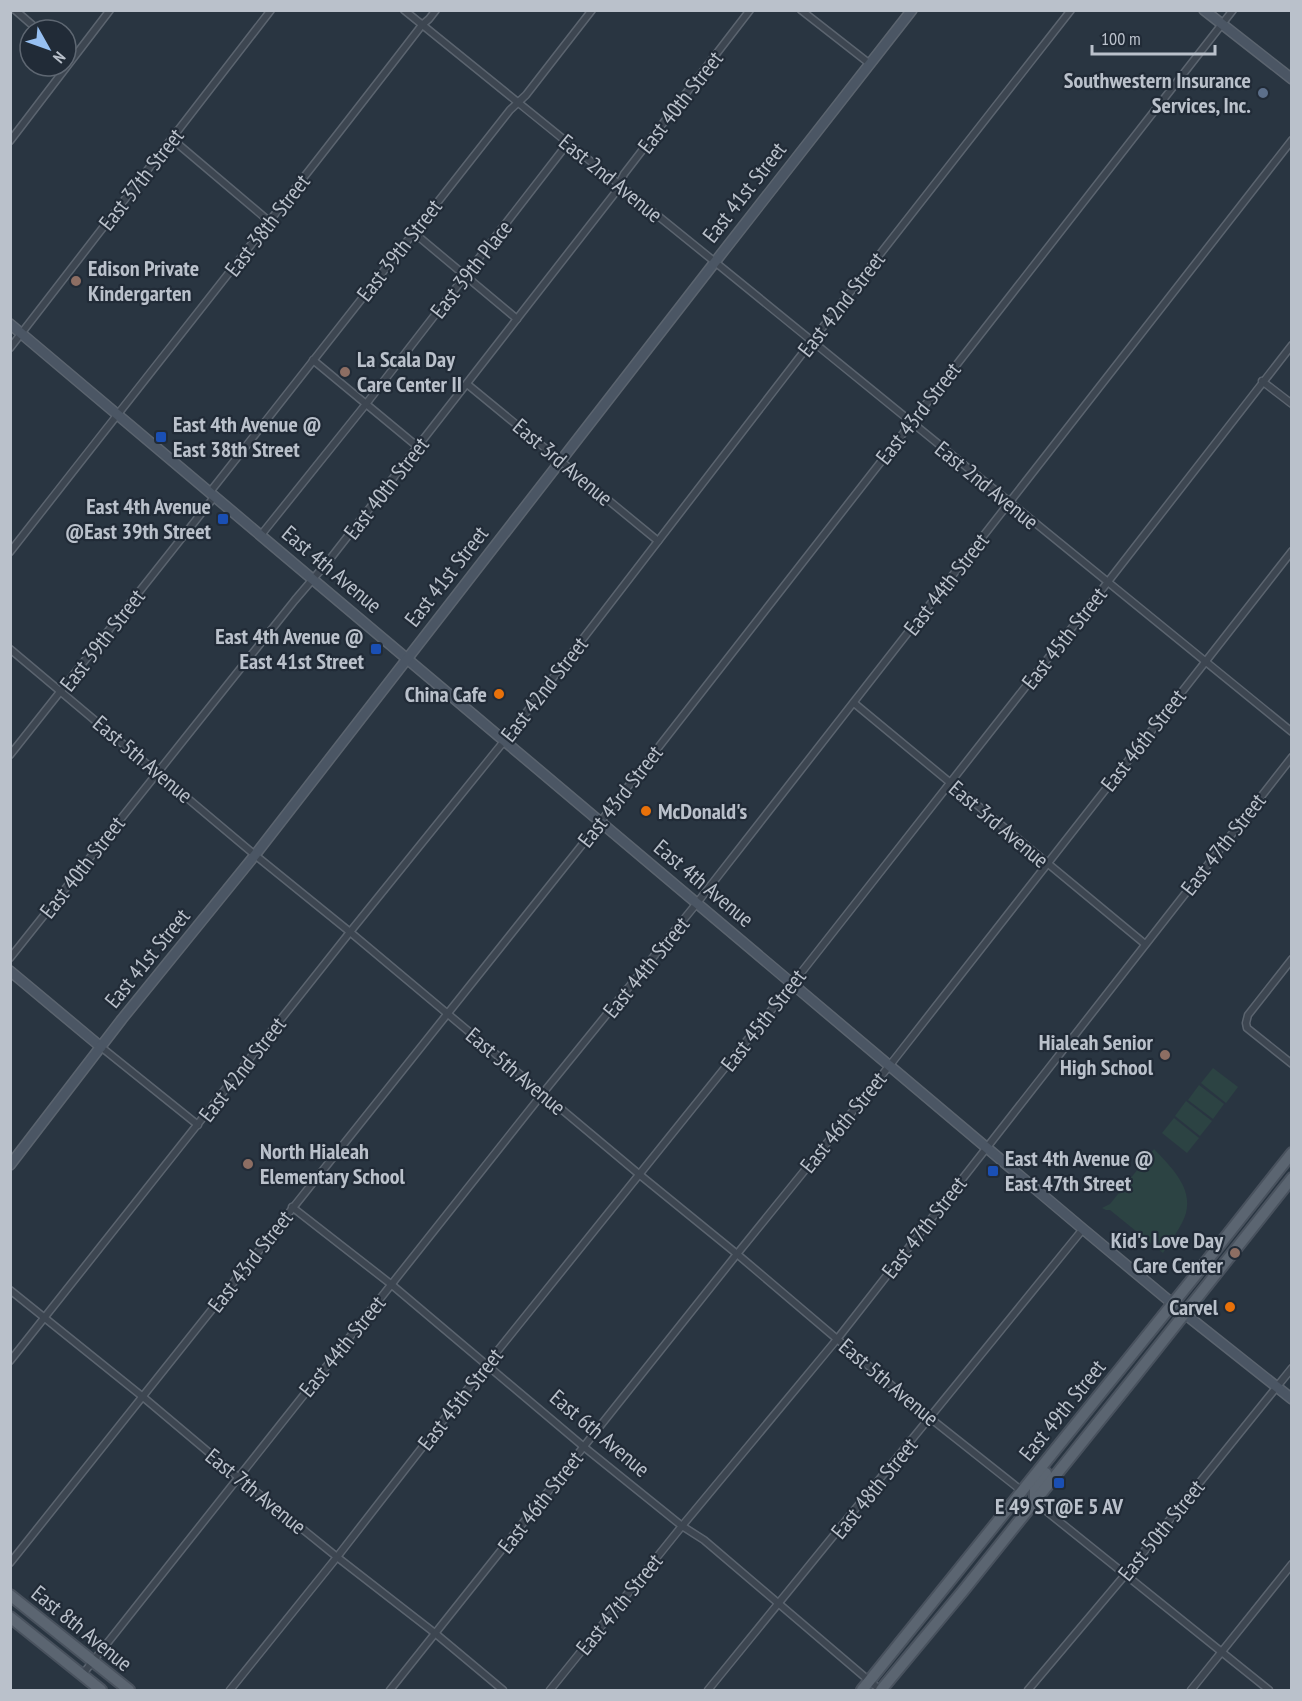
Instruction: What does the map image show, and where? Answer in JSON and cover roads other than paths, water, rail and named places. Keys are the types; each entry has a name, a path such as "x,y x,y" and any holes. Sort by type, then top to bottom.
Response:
{"main road":[{"name":"East 41st Street","path":"10,1165 255,855 912,10"},
{"path":"1204,10 1292,79"},
{"name":"East 4th Avenue","path":"10,324 1083,1229 1292,1399"},
{"path":"10,971 101,1047"},
{"name":"East 49th Street","path":"866,1686 1292,1153"},
{"name":"East 49th Street","path":"880,1690 1035,1502 1292,1178"},
{"path":"1035,1502 1035,1488 1059,1456 1064,1439"},
{"path":"985,1562 988,1551 1023,1507 1022,1491"},
{"name":"East 8th Avenue","path":"10,1595 129,1690"},
{"name":"East 8th Avenue","path":"10,1617 101,1690"}],"street":[{"path":"78,51 110,10"},
{"name":"East 37th Street","path":"10,348 271,10"},
{"name":"East 2nd Avenue","path":"404,10 1292,732"},
{"name":"East 38th Street","path":"10,552 436,10"},
{"name":"East 39th Street","path":"10,756 212,494 232,463 413,232 510,110 526,95 592,10"},
{"name":"East 40th Street","path":"10,957 418,447 615,193 618,184 750,10"},
{"path":"801,10 870,64"},
{"name":"East 42nd Street","path":"10,1361 505,740 812,340 1071,10"},
{"name":"East 43rd Street","path":"10,1563 601,821 1233,10"},
{"path":"10,141 58,78"},
{"path":"172,139 270,222"},
{"name":"East 44th Street","path":"82,1675 543,1093 698,903 1292,140"},
{"name":"East 39th Place","path":"261,535 366,404 568,143"},
{"path":"413,232 518,319"},
{"name":"East 45th Street","path":"230,1690 487,1364 793,983 1292,345"},
{"path":"313,360 418,447"},
{"path":"1262,381 1292,404"},
{"name":"East 3rd Avenue","path":"467,384 658,541"},
{"name":"East 46th Street","path":"390,1690 890,1065 1292,551"},
{"name":"East 5th Avenue","path":"10,649 838,1338 930,1418 1022,1491"},
{"name":"East 3rd Avenue","path":"854,703 1144,944"},
{"name":"East 47th Street","path":"550,1690 838,1338 1292,757"},
{"path":"1292,959 1248,1016 1246,1023 1247,1028 1292,1065"},
{"path":"101,1047 198,1125"},
{"name":"East 6th Avenue","path":"292,1207 392,1285 682,1526 704,1540 866,1686 880,1690"},
{"name":"East 48th Street","path":"708,1690 1083,1229"},
{"name":"East 7th Avenue","path":"10,1290 503,1690"},
{"name":"East 50th Street","path":"1028,1690 1125,1575 1292,1368"},
{"path":"1035,1502 1269,1690"},
{"path":"1191,1690 1292,1564"}],"place":[{"name":"Southwestern Insurance Services, Inc.","path":"1263,93"},
{"name":"Edison Private Kindergarten","path":"76,281"},
{"name":"La Scala Day Care Center II","path":"345,372"},
{"name":"East 4th Avenue @ East 38th Street","path":"161,437"},
{"name":"East 4th Avenue @East 39th Street","path":"223,519"},
{"name":"East 4th Avenue @ East 41st Street","path":"376,649"},
{"name":"China Cafe","path":"499,694"},
{"name":"McDonald's","path":"646,811"},
{"name":"Hialeah Senior High School","path":"1165,1055"},
{"name":"North Hialeah Elementary School","path":"248,1164"},
{"name":"East 4th Avenue @ East 47th Street","path":"993,1171"},
{"name":"Kid's Love Day Care Center","path":"1235,1253"},
{"name":"Carvel","path":"1230,1307"},
{"name":"E 49 ST@E 5 AV","path":"1059,1483"}]}
